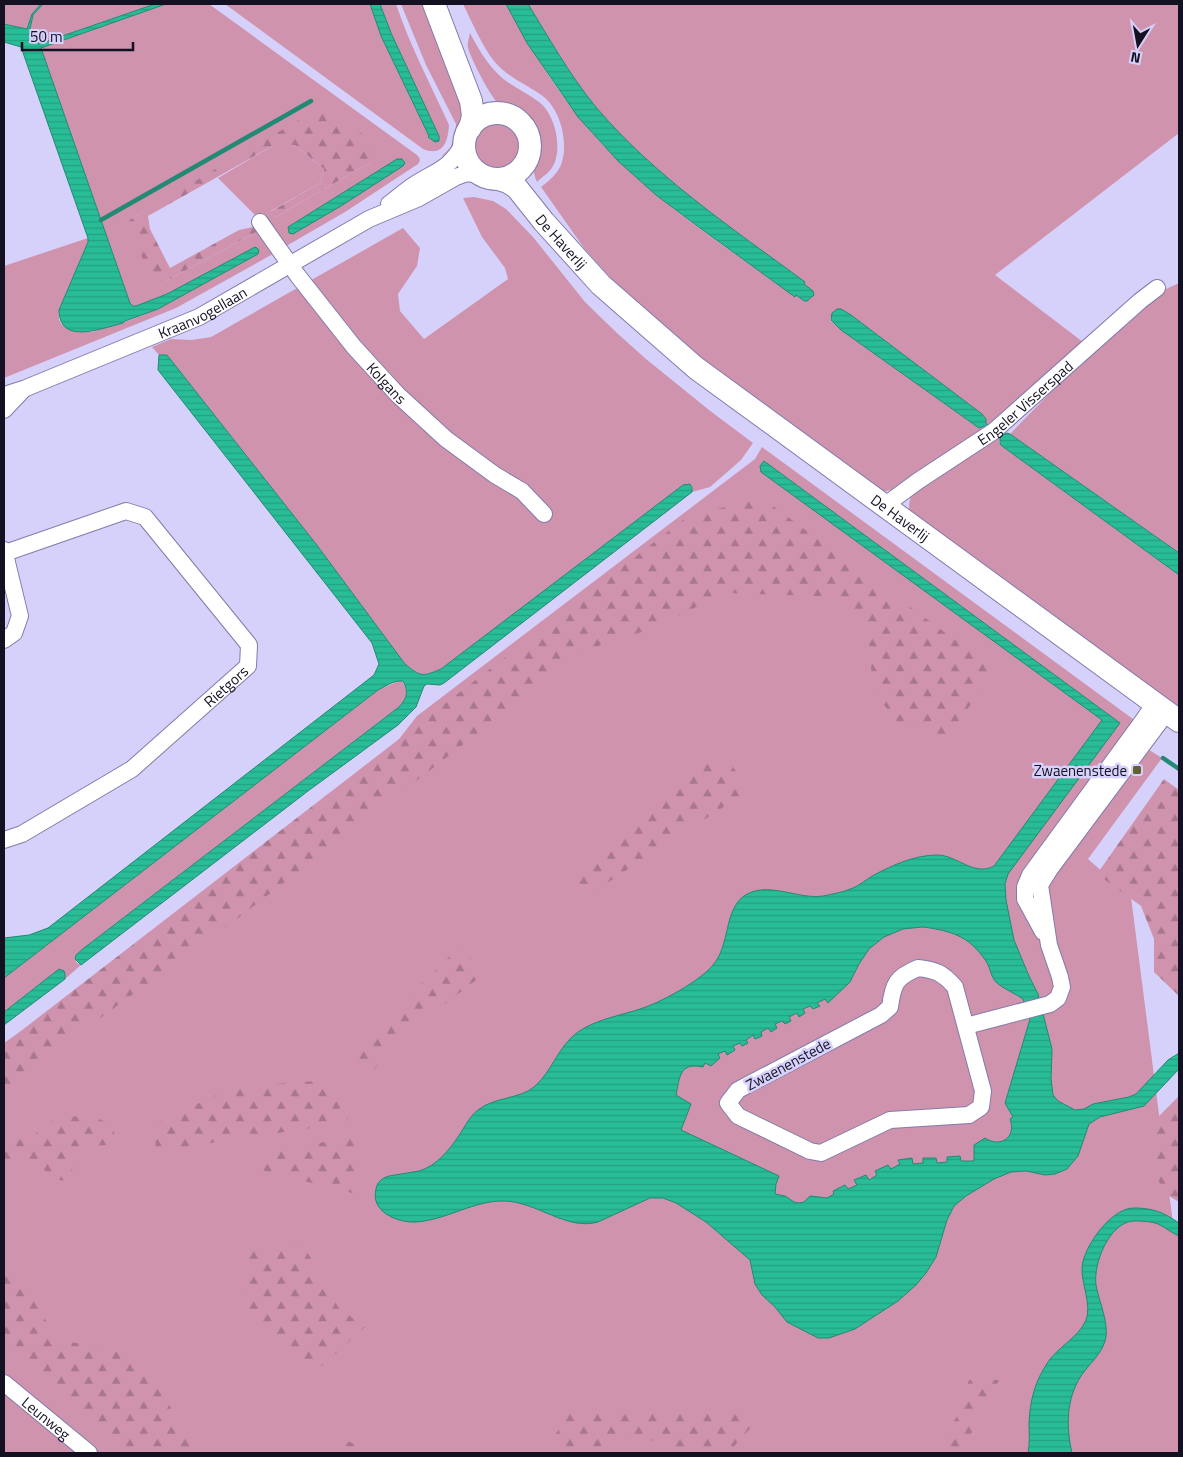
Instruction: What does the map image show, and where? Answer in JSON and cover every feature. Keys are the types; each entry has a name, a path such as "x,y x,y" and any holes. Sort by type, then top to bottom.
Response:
{"street":[{"path":"434,4 472,101 473,116 467,135 467,159 474,169 489,177 512,176 522,169 527,160 530,149 527,132 514,118 491,106 482,96 444,4"},
{"path":"467,135 478,119 496,113 504,114"},
{"name":"Kraanvogellaan","path":"369,220 414,185 449,164 458,154 467,135"},
{"name":"De Haverlij","path":"527,160 526,171 532,184 627,306"},
{"name":"Kraanvogellaan","path":"5,398 199,317 369,220 419,198 456,177 467,174 489,177"},
{"name":"De Haverlij","path":"489,177 508,182 517,188 544,222 601,285 696,368 1167,712"},
{"name":"Kolgans","path":"260,222 290,265 354,346 398,395 446,439 494,475 522,491 544,514"},
{"name":"Engeler Visserspad","path":"884,506 918,481 994,431 1157,288"},
{"name":"Rietgors","path":"4,552 126,511 145,517 249,645 248,666 132,769 22,834 4,840"},
{"path":"4,552 7,579 20,616 14,633 4,640"},
{"path":"966,1026 1050,1004 1058,998 1062,987 1060,977 1050,945 1025,899 1024,887 1030,875 1142,722 1167,712"},
{"name":"Zwaenenstede","path":"918,968 934,970 947,977 955,987 966,1026 984,1091 981,1107 969,1115 890,1120 821,1153 810,1151 738,1116 728,1103 738,1090 881,1015 890,1007 896,983 904,974 918,968"},
{"name":"Leunweg","path":"4,1383 88,1453"}],"green space":[{"path":"4,4 41,4 32,14 27,29 4,24"},
{"path":"43,4 155,4 39,44 30,29 33,15"},
{"path":"166,4 209,4 417,155 420,161 345,212 285,245 218,178 274,145 295,145 324,169 320,183 271,211 276,217 371,162 326,107 129,220 166,281 260,230 273,254 176,308 4,378 4,266 88,238 59,310 59,320 62,325 92,332 158,309 257,254 167,294 133,306 130,303 41,48","holes":["397,159 341,206 293,234 289,232 288,227"]},
{"path":"225,4 370,4 381,36 430,138 438,139 439,136 391,33 380,4 396,4 414,50 449,125 446,142 440,149 435,151 423,149"},
{"path":"401,4 427,4 467,103 464,126 454,151 446,161 442,156 450,148 455,137 456,124 426,65"},
{"path":"463,4 506,4 556,87 586,126 619,161 682,215 803,301 810,299 813,295 804,282 694,200 667,178 618,131 595,106 577,81 528,4 1179,4 1179,133 995,275 1083,342 987,429 895,489 878,493 759,408 632,302 584,248 541,187 550,180 561,165 564,138 559,119 550,103 544,97 512,77 494,61 481,41","holes":["837,309 851,315 982,414 986,419 986,427 979,428 841,330 830,319"]},
{"path":"470,33 482,55 494,69 508,82 545,107 553,123 557,141 556,159 552,168 537,182 534,175 534,162 537,144 533,129 524,117 510,109 503,108 494,98 470,54 468,44"},
{"path":"326,107 373,142 375,152 371,162 276,217 270,212 320,183 324,169 295,145 274,145 148,216 150,229 170,268 239,230 253,227 260,230 166,281 150,280 129,220 314,111"},
{"path":"496,124 509,128 515,134 519,147 515,160 509,166 496,170 483,166 477,160 473,147 477,134 483,128"},
{"path":"474,197 493,201 506,209 533,237 585,302 618,334 709,410 753,443 741,460 710,487 692,492 692,488 441,669 422,674 405,664 316,544 167,355 159,355 152,347 171,339 192,340 211,337 403,228 420,248 417,266 398,294 400,311 424,339 508,279 505,268 482,237 463,198"},
{"path":"1179,283 1179,553 1010,434 1092,350 1162,291"},
{"path":"998,437 1000,438 999,443 1002,446 1179,575 1179,714 910,515 910,501 916,488"},
{"path":"762,447 1137,722 1146,748 1162,758 1088,859 1131,897 1173,1223 1179,1227 1179,1453 4,1453 4,1043 347,806 417,716 755,459"},
{"path":"762,498 996,670 947,737 896,721 873,690 869,643 854,608 844,597 724,593 654,628 586,650 220,932 180,954 158,976 4,1088 4,1044 688,516"},
{"path":"402,681 406,692 404,701 399,707 84,948 76,955 75,959 81,965 65,979 65,974 41,983 4,1012 4,978 378,690"},
{"path":"729,760 748,791 587,896 575,877 702,761"},
{"path":"1164,779 1179,790 1179,996 1154,972 1154,939 1141,906 1097,874"},
{"path":"460,946 484,974 387,1048 373,1072 360,1068 352,1052"},
{"path":"318,1081 351,1112 345,1123 156,1151 154,1124 236,1086"},
{"path":"1179,1096 1179,1202 1169,1196 1153,1173 1153,1122"},
{"path":"70,1116 99,1119 111,1124 115,1135 108,1145 88,1146 77,1152 69,1181 58,1180 33,1165 18,1164 4,1167 4,1143 34,1135 54,1118"},
{"path":"354,1136 360,1195 260,1170 260,1155"},
{"path":"304,1246 338,1307 365,1327 314,1373 257,1327 244,1295 245,1249"},
{"path":"4,1274 14,1278 32,1296 52,1331 63,1341 97,1346 133,1357 156,1377 179,1425 197,1453 130,1453 4,1349"},
{"path":"969,1380 999,1380 961,1453 932,1453 956,1418"},
{"path":"573,1409 753,1414 755,1423 728,1453 682,1453 668,1444 636,1437 607,1443 586,1453 559,1453 555,1435"},
{"path":"346,1441 362,1446 370,1453 320,1453 320,1451"}],"shaded area":[{"path":"43,4 33,15 30,29 39,44 155,4 166,4 41,48 130,303 136,306 167,294 255,247 259,250 258,254 158,309 123,323 94,331 74,331 66,328 61,321 59,310 88,238 21,47 4,42 4,24 27,29 32,14"},
{"path":"370,4 380,4 391,33 439,136 439,141 435,142 428,137 381,36"},
{"path":"506,4 528,4 560,56 595,106 642,155 695,200 805,282 804,284 813,291 814,295 807,301 796,295 795,297 656,195 618,161 578,117 527,43"},
{"path":"397,159 402,159 405,163 403,166 341,206 293,234 289,233 288,227"},
{"path":"837,309 841,309 851,315 982,414 986,419 987,427 979,428 841,330 831,320 832,313"},
{"path":"159,355 167,355 316,544 405,664 418,673 425,674 441,669 683,485 690,484 692,492 444,683 440,685 427,684 424,686 416,707 398,725 308,791 81,965 75,959 76,955 84,948 399,707 406,695 403,681 393,682 378,690 4,978 4,938 29,935 48,928 374,675 379,664 372,643 158,370"},
{"path":"1007,433 1179,553 1179,575 1002,446 998,437 1000,434"},
{"path":"764,461 1120,723 1008,874 1005,884 1006,900 1014,940 1038,994 1052,1049 1051,1079 1053,1095 1058,1101 1075,1110 1084,1109 1093,1104 1129,1097 1136,1094 1168,1060 1179,1053 1179,1069 1144,1106 1100,1117 1089,1124 1078,1156 1067,1169 1055,1174 1045,1175 1026,1171 1011,1172 994,1179 966,1196 954,1206 947,1220 936,1257 916,1285 898,1301 855,1329 829,1338 818,1338 787,1322 762,1295 755,1284 750,1260 706,1222 676,1203 663,1198 650,1198 598,1222 586,1224 563,1220 529,1206 505,1201 482,1204 439,1218 409,1222 394,1218 381,1210 375,1197 377,1184 384,1178 426,1169 437,1161 452,1145 470,1118 478,1110 492,1103 522,1094 534,1087 546,1074 565,1044 578,1032 600,1021 658,1002 699,978 713,965 718,957 733,910 744,896 763,890 813,896 835,894 853,888 896,864 929,855 952,858 979,869 987,869 994,866 1102,720 761,472 760,466","holes":["923,927 959,936 973,946 986,961 996,982 1023,999 1030,1019 1005,1103 1013,1117 1010,1119 1011,1131 1006,1139 996,1142 985,1138 974,1145 974,1161 961,1161 960,1156 947,1157 947,1162 937,1163 936,1158 923,1158 923,1163 913,1164 912,1158 898,1160 900,1164 891,1169 888,1165 875,1171 877,1175 869,1180 866,1175 854,1180 857,1185 848,1189 845,1185 833,1191 834,1194 827,1198 810,1196 804,1202 799,1203 785,1196 775,1194 779,1176 681,1130 691,1104 676,1095 680,1077 685,1069 695,1066 703,1067 705,1063 711,1066 720,1058 718,1054 725,1051 727,1055 735,1050 733,1046 740,1043 742,1046 748,1043 746,1040 753,1035 755,1039 762,1036 761,1032 768,1028 771,1032 777,1028 775,1024 782,1021 785,1024 791,1021 789,1017 797,1013 799,1017 805,1013 803,1009 810,1006 813,1009 820,1006 817,1003 825,999 828,1003 850,982 869,949 884,937 903,929"]},
{"path":"59,969 64,971 65,979 4,1025 4,1012"},
{"path":"1138,1208 1160,1212 1179,1223 1179,1236 1157,1224 1133,1221 1124,1223 1110,1237 1100,1256 1096,1276 1096,1285 1106,1328 1105,1341 1101,1351 1081,1376 1072,1394 1068,1423 1072,1453 1028,1453 1031,1406 1040,1376 1052,1357 1079,1332 1088,1314 1082,1267 1087,1250 1104,1225 1119,1212"}],"waterway":[{"path":"101,220 311,101"},
{"path":"1163,758 1179,769"}],"place":[{"name":"Zwaenenstede","path":"1137,770"}]}
